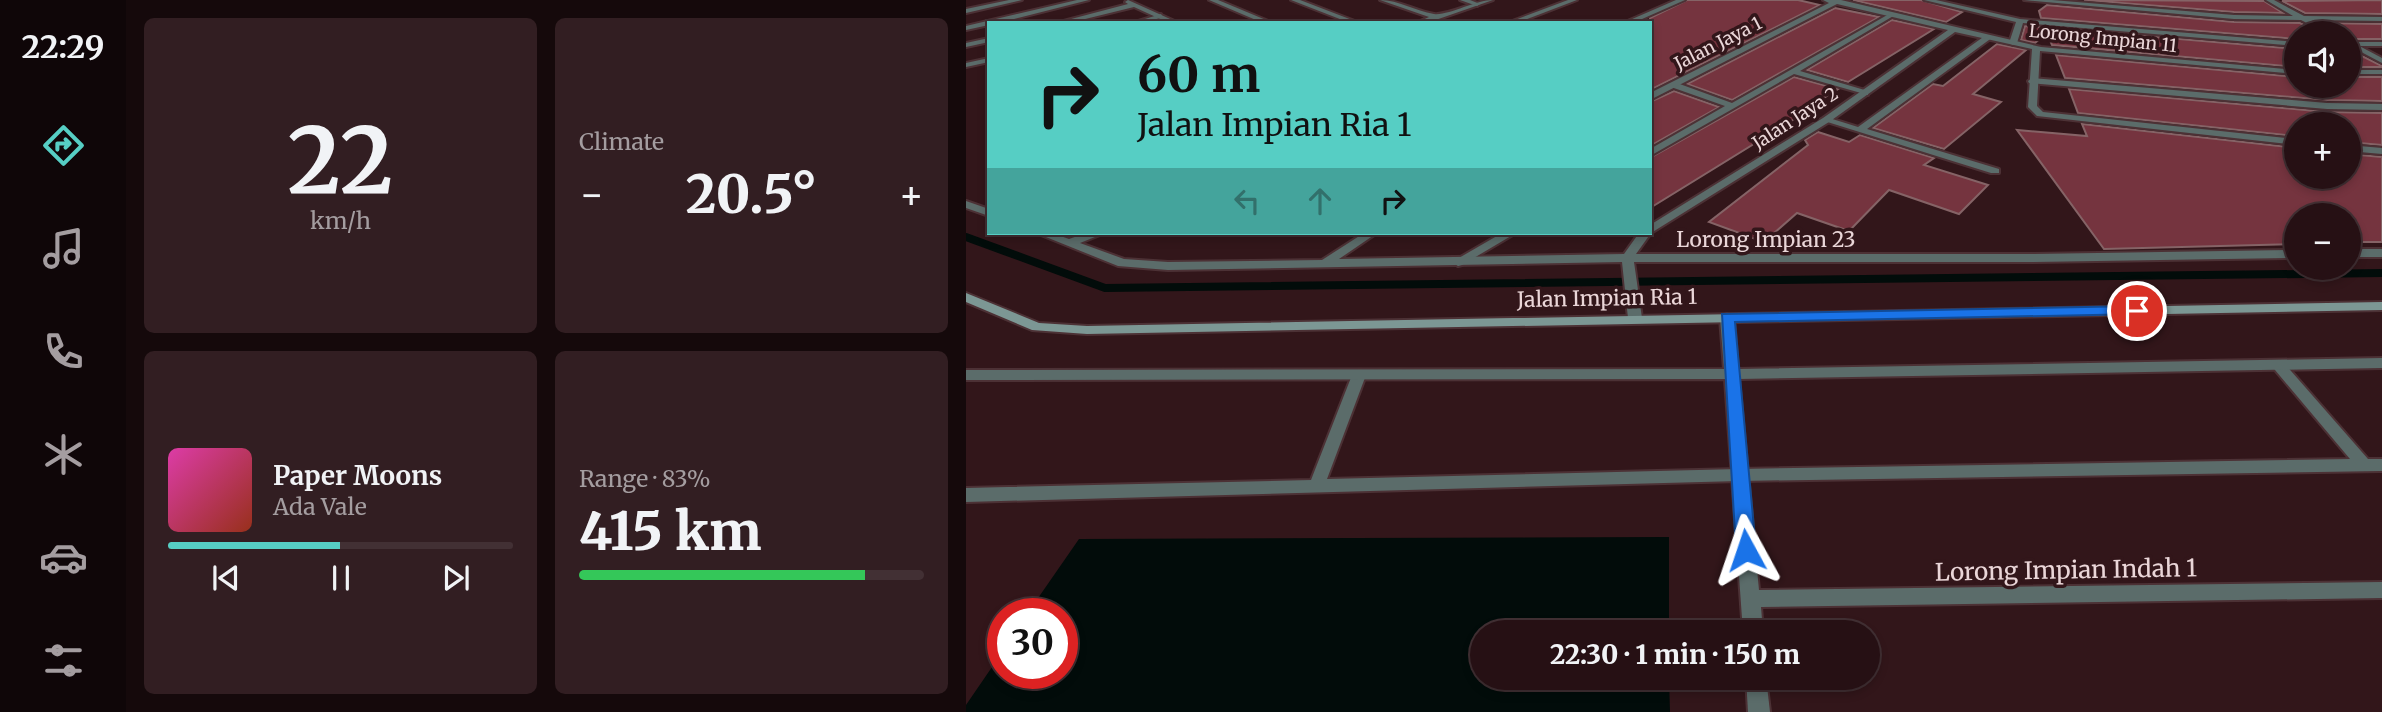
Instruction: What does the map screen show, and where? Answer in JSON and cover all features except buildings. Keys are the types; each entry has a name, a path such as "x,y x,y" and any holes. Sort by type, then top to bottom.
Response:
{"street":[{"path":"966,11 1018,0"},
{"path":"996,21 1086,0"},
{"path":"1124,0 1172,21"},
{"path":"1212,0 1265,21"},
{"path":"1294,0 1352,21"},
{"path":"1383,0 1435,18"},
{"path":"1463,0 1477,4"},
{"path":"1425,21 1490,0"},
{"path":"1516,21 1574,0"},
{"path":"1631,21 1682,0"},
{"path":"1927,0 2020,21 2284,43"},
{"path":"2027,0 2234,18 2382,19"},
{"path":"2269,0 2310,21"},
{"name":"Lorong Impian 11","path":"1834,1 2036,48 2284,71"},
{"name":"Jalan Jaya 1","path":"1652,96 1834,1"},
{"path":"1067,21 1134,5"},
{"path":"1652,152 1891,15"},
{"path":"1142,21 1161,16"},
{"path":"2013,43 2020,21"},
{"path":"966,28 987,23"},
{"name":"Jalan Jaya 2","path":"1652,229 1826,120 1954,29"},
{"path":"1860,130 1989,37"},
{"path":"966,45 987,40"},
{"path":"2361,44 2382,44"},
{"path":"2036,48 2032,107 2040,114 2284,141"},
{"path":"2361,50 2382,61"},
{"path":"966,65 987,60"},
{"path":"1792,72 1864,93"},
{"path":"2361,72 2382,72"},
{"path":"2032,81 2327,106 2382,107"},
{"path":"1674,85 1733,106"},
{"path":"1826,120 1995,171"},
{"path":"2361,149 2382,151"},
{"path":"966,204 986,209"},
{"name":"Lorong Impian 23","path":"1047,235 1122,262 1156,265 1628,258 2034,258 2284,254"},
{"path":"1069,243 1091,235"},
{"path":"1324,264 1368,235"},
{"path":"1458,262 1506,235"},
{"path":"1635,318 1628,258 1644,235"},
{"path":"2361,253 2382,253"},
{"name":"Jalan Impian Ria 1","path":"966,297 1037,327 1087,330 2382,306"},
{"path":"1727,318 1752,620"},
{"path":"966,375 1732,374 2280,367 2382,363"},
{"path":"2280,367 2373,465"},
{"path":"1317,485 1359,375"},
{"path":"966,495 1739,475 2373,465"},
{"name":"Lorong Impian Indah 1","path":"1751,599 2382,590"},
{"path":"1757,690 1759,712"}],"shaded area":[{"path":"1669,537 1669,620 1470,620 1470,690 1669,690 1670,712 966,712 966,705 987,674 987,689 1078,689 1078,598 1038,598 1079,539"}],"waterway":[{"path":"966,237 1105,288 2382,273"}],"route":[{"path":"1746,550 1727,318 2137,311"}]}
